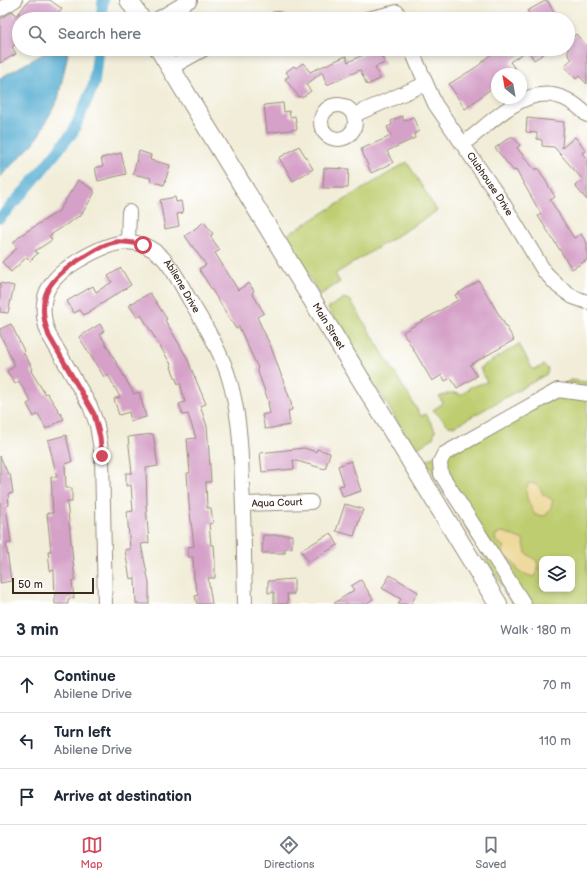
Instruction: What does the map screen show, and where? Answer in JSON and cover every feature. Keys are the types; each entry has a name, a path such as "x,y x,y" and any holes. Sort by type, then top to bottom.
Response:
{"main road":[{"path":"129,0 137,12"},
{"name":"Main Street","path":"163,56 498,604"}],"street":[{"path":"0,9 15,0"},
{"path":"170,12 190,0"},
{"path":"170,68 191,56"},
{"name":"Clubhouse Drive","path":"414,56 425,84 438,109 501,200 548,276 573,297 587,302"},
{"path":"354,115 425,84"},
{"path":"463,144 515,104 532,95 546,93 562,96 575,103 587,115"},
{"path":"128,242 129,212"},
{"name":"Abilene Drive","path":"105,604 102,456 98,425 90,406 49,336 44,323 43,312 45,297 50,285 60,273 105,245 115,242 128,242 143,245 153,250 169,265 219,351 234,394 239,422 243,504 245,604"},
{"path":"524,604 441,474 440,462 444,454 558,390 587,394"},
{"name":"Aqua Court","path":"243,504 311,502"}],"green space":[{"path":"407,162 437,211 335,274 340,282 320,295 285,236"},
{"path":"344,298 351,301 421,416 426,414 435,430 433,438 418,448 413,447 328,308"},
{"path":"519,344 533,370 544,365 548,369 547,374 455,426 449,426 433,410 443,403 439,397 450,393 462,395 470,387 487,382 480,368"},
{"path":"571,380 587,382 587,604 513,604 426,461"}],"sand":[{"path":"529,483 538,486 543,494 553,500 550,510 545,516 535,515 531,507 526,491"},
{"path":"504,532 523,540 526,553 537,561 537,572 533,577 519,572 511,559 506,558 502,561 502,552 505,547 496,541 495,537 498,533"}],"water":[{"path":"39,56 67,56 58,99 35,142 0,177 0,78"}],"building":[{"path":"29,0 50,0 62,9 60,12 20,12"},
{"path":"547,0 554,12 528,12 527,11"},
{"path":"13,11 12,56 0,63 0,19"},
{"path":"576,34 587,46 587,84 579,76 576,79 564,66 572,59 569,56 575,56"},
{"path":"346,56 348,62 361,56 382,56 385,63 375,67 380,79 367,85 360,70 327,85 322,72 306,85 311,91 303,97 299,97 285,79 289,76 286,72 294,66 296,68 303,63 310,72"},
{"path":"489,56 519,56 510,62 514,68 491,68 491,89 465,109 449,84 478,66"},
{"path":"532,56 540,56 534,60"},
{"path":"283,103 284,112 289,111 290,117 295,116 297,129 267,133 264,105"},
{"path":"402,116 404,121 413,117 419,131 414,134 415,138 387,151 393,163 371,173 361,149 391,136 387,127 392,125 391,121"},
{"path":"527,118 564,122 562,148 575,137 586,150 582,153 587,159 587,200 575,186 582,179 554,147 542,146 542,140 537,139 537,133 526,132"},
{"path":"510,137 513,137 520,145 517,148 535,170 538,168 555,197 550,200 574,238 581,234 587,243 587,260 572,269 538,216 541,214 516,170 514,171 495,148"},
{"path":"299,146 313,169 293,181 279,158"},
{"path":"139,151 151,155 150,160 170,165 164,185 150,181 151,178 133,174"},
{"path":"121,153 126,174 98,181 95,168 103,166 101,158"},
{"path":"324,168 349,169 348,188 323,188"},
{"path":"78,180 94,190 94,194 80,217 79,216 49,236 52,240 35,251 38,253 30,261 27,257 11,272 2,262 17,248 13,243 21,235 59,211"},
{"path":"175,197 176,202 181,201 183,213 177,214 179,226 165,229 160,200"},
{"path":"204,222 213,234 210,236 220,250 215,253 238,290 249,283 254,291 252,293 264,313 257,317 271,347 291,402 292,410 288,411 290,425 265,429 262,415 270,413 269,403 257,369 258,368 239,327 236,329 199,269 206,265 185,236"},
{"path":"121,268 131,285 84,315 80,310 74,313 67,301 93,286 96,292 112,282 108,276"},
{"path":"479,281 514,340 470,365 477,376 457,388 451,378 445,381 442,375 432,381 403,332 458,300 455,295"},
{"path":"0,283 14,286 8,313 0,312"},
{"path":"150,293 167,319 165,320 186,356 206,404 200,406 207,426 211,482 206,482 207,508 211,508 213,523 209,524 211,545 214,545 215,560 215,578 208,578 212,604 197,604 195,596 198,595 194,579 193,557 188,557 188,547 194,546 189,504 187,473 190,473 187,439 196,438 188,414 183,415 179,404 185,402 180,383 178,384 171,367 172,366 141,315 137,317 129,305"},
{"path":"11,324 24,351 23,352 33,369 31,371 45,394 47,393 64,419 46,429 38,414 34,417 27,404 31,402 19,381 15,384 7,371 15,366 0,334 0,329"},
{"path":"100,324 104,331 100,334 134,394 139,392 146,417 131,421 129,412 119,415 114,399 120,397 108,375 104,377 79,337"},
{"path":"153,434 158,466 146,468 146,505 149,543 141,544 149,583 149,604 136,604 135,578 130,579 125,550 130,549 127,512 133,511 131,485 126,486 126,473 132,473 128,437"},
{"path":"66,435 72,462 65,464 66,488 72,488 72,502 67,502 75,581 72,581 74,598 68,599 68,604 55,604 54,570 50,571 48,551 51,551 47,513 53,513 51,477 57,477 48,440"},
{"path":"304,448 316,452 317,449 330,453 325,469 293,460 294,469 262,472 260,453"},
{"path":"0,456 8,474 10,474 13,493 8,494 9,505 6,506 11,543 6,543 11,581 0,583"},
{"path":"351,461 361,491 343,497 339,486 344,485 338,466"},
{"path":"345,504 363,509 354,536 336,531"},
{"path":"331,533 338,545 308,562 301,550"},
{"path":"263,535 292,535 292,548 285,548 285,553 262,553"},
{"path":"390,575 418,592 411,604 398,604 401,599 382,588"},
{"path":"294,579 294,594 287,594 288,604 274,604 274,592 268,593 268,581"},
{"path":"361,580 373,599 366,604 333,604 354,590 351,586"}],"waterway":[{"path":"102,12 103,0"},
{"path":"0,218 29,186 73,132 94,84 97,56"}],"route":[{"path":"102,456 98,425 94,414 49,336 44,323 43,312 45,297 50,285 60,273 105,245 115,242 128,242 143,245"}]}
